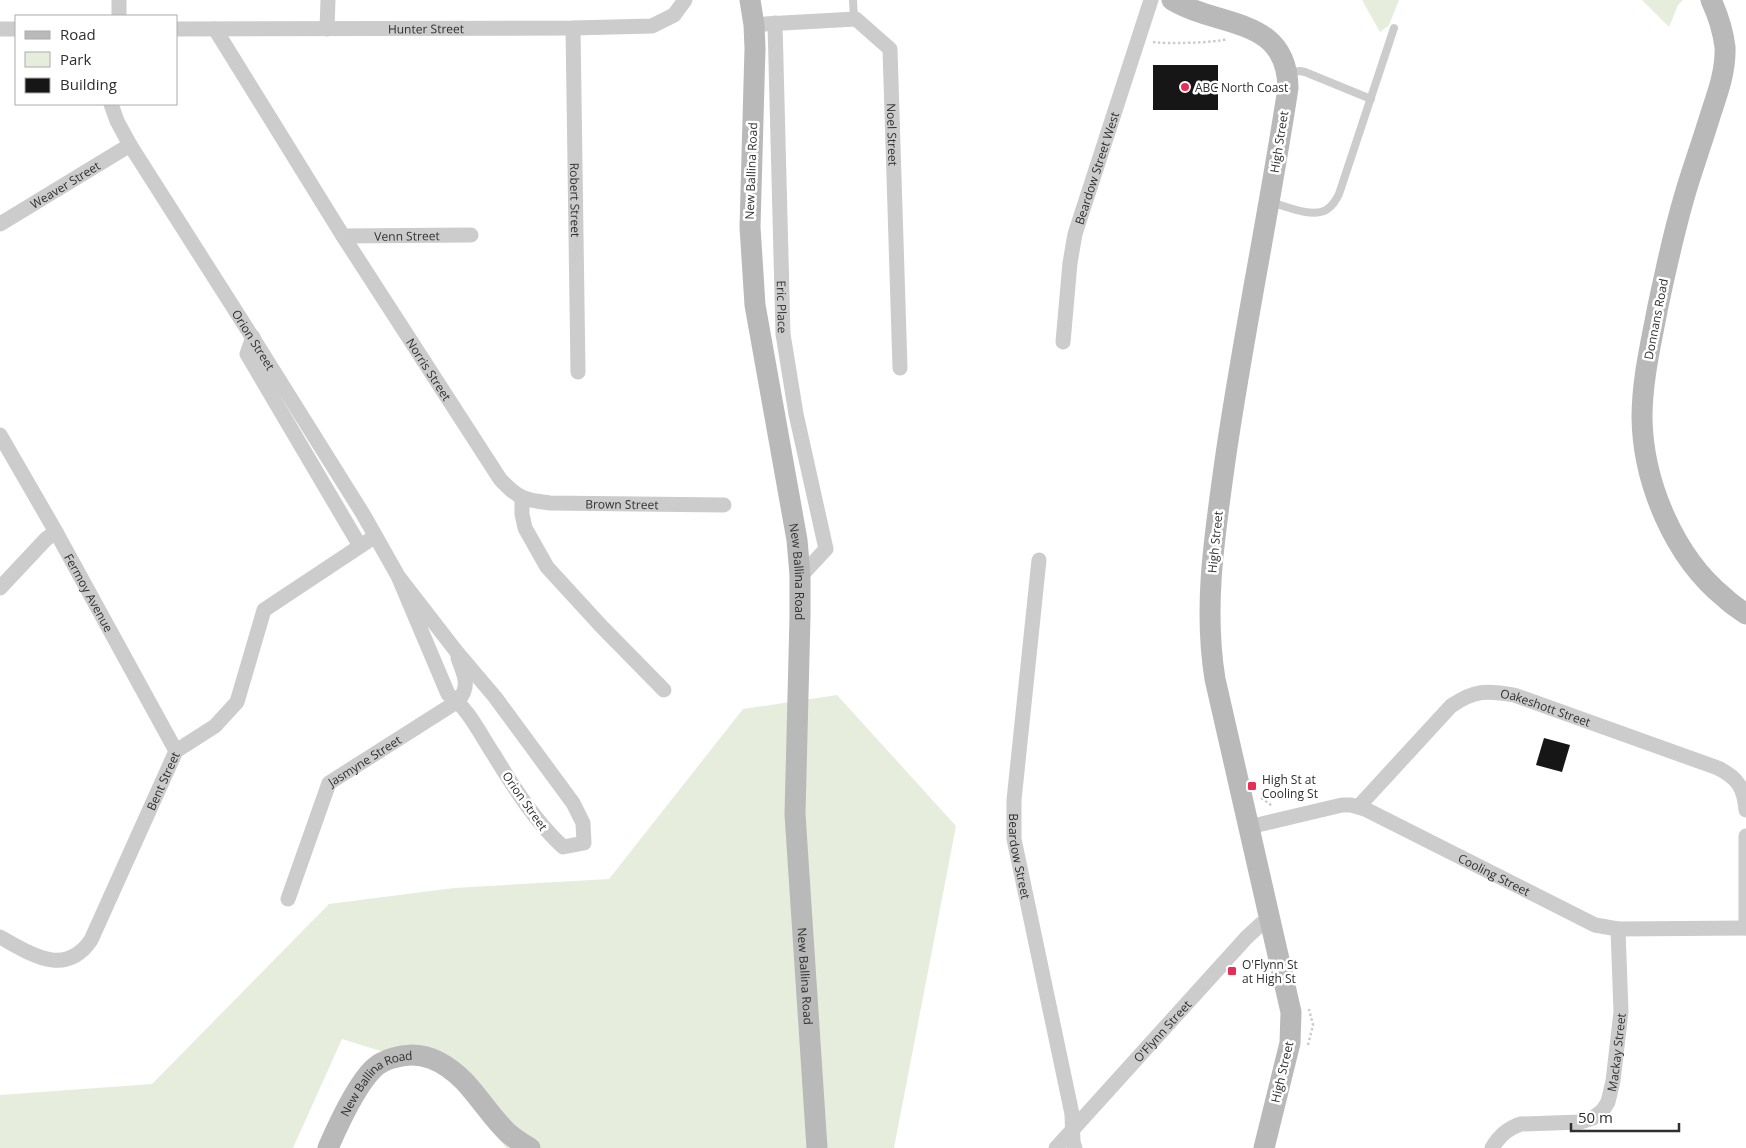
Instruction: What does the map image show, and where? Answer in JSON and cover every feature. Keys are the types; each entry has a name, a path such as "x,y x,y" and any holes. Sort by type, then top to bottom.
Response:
{"street":[{"path":"119,0 119,15"},
{"path":"328,0 328,29"},
{"name":"Hunter Street","path":"178,29 652,26 674,15 685,0"},
{"name":"New Ballina Road","path":"750,0 755,48 750,227 755,305 797,540 800,577 795,814 817,1148"},
{"name":"Beardow Street West","path":"1063,342 1074,234 1151,0"},
{"name":"High Street","path":"1172,0 1200,12 1240,25 1266,37 1280,53 1287,73 1288,88 1236,381 1211,557 1210,652 1292,1012 1290,1043 1264,1148"},
{"name":"Donnans Road","path":"1711,0 1722,33 1725,48 1724,64 1717,95 1689,181 1671,247 1644,381 1642,418 1645,447 1653,485 1664,516 1682,548 1702,575 1724,597 1746,614"},
{"path":"754,25 854,19"},
{"name":"Noel Street","path":"854,19 890,49 900,368"},
{"name":"Eric Place","path":"775,23 783,334 796,414 826,549 800,577"},
{"name":"Robert Street","path":"573,28 578,372"},
{"path":"0,29 15,29"},
{"name":"Norris Street","path":"215,29 343,236 500,479 510,490 522,498"},
{"name":"Orion Street","path":"111,105 130,145 253,337 363,514 374,537 398,576 456,651 495,697 573,802 583,823 584,843 563,847 545,830 503,770 464,707 448,694 398,576"},
{"name":"Weaver Street","path":"0,224 130,145"},
{"name":"Venn Street","path":"343,236 471,235"},
{"path":"253,337 247,354 360,546"},
{"name":"Fermoy Avenue","path":"0,435 56,532 176,751"},
{"path":"522,498 522,514 525,528 547,567 602,627 664,690"},
{"name":"Brown Street","path":"522,498 550,504 724,505"},
{"path":"0,588 46,538 56,532"},
{"name":"Bent Street","path":"0,937 33,955 53,961 70,959 87,947 176,751 216,726 237,702 264,610 374,537"},
{"name":"Beardow Street","path":"1039,560 1014,800 1014,839 1072,1114 1075,1148"},
{"path":"456,651 466,680 465,693 458,701"},
{"name":"Oakeshott Street","path":"1358,806 1451,706 1466,696 1483,692 1514,695 1718,768 1729,774 1739,784 1746,810"},
{"name":"Jasmyne Street","path":"288,899 329,783 458,701"},
{"name":"Cooling Street","path":"1249,827 1342,805 1358,806 1583,920 1601,926 1618,929 1746,928"},
{"path":"1746,836 1746,928"},
{"name":"O'Flynn Street","path":"1056,1148 1246,938 1261,924 1271,920"},
{"name":"Mackay Street","path":"1492,1148 1499,1137 1512,1126 1581,1122 1593,1118 1603,1110 1608,1102 1614,1081 1621,1012 1618,929"},
{"name":"New Ballina Road","path":"328,1148 339,1124 374,1068 386,1060 403,1055 418,1054 435,1059 447,1066 464,1081 508,1134 530,1148"}],"lane":[{"path":"853,0 854,19"},
{"path":"1269,202 1316,212 1325,210 1332,205 1339,194 1394,28"},
{"path":"1287,73 1305,72 1370,98"}],"path":[{"path":"1147,38 1154,42 1166,43 1211,42 1232,38"},
{"path":"1259,789 1261,798 1270,804 1272,813"}],"green space":[{"path":"1362,0 1399,0 1389,25 1380,32"},
{"path":"1642,0 1683,0 1678,5 1669,27"},
{"path":"837,695 956,826 894,1148 506,1148 455,1074 342,1039 293,1148 0,1148 0,1095 152,1084 329,904 454,888 609,879 743,709"}],"building":[{"name":"ABC North Coast","path":"1153,65 1218,65 1218,110 1153,110"},
{"path":"1544,738 1570,745 1562,772 1536,765"}],"place":[{"name":"ABC North Coast","path":"1185,87"},
{"name":"High St at Cooling St","path":"1252,786"},
{"name":"O'Flynn St at High St","path":"1232,971"}]}
